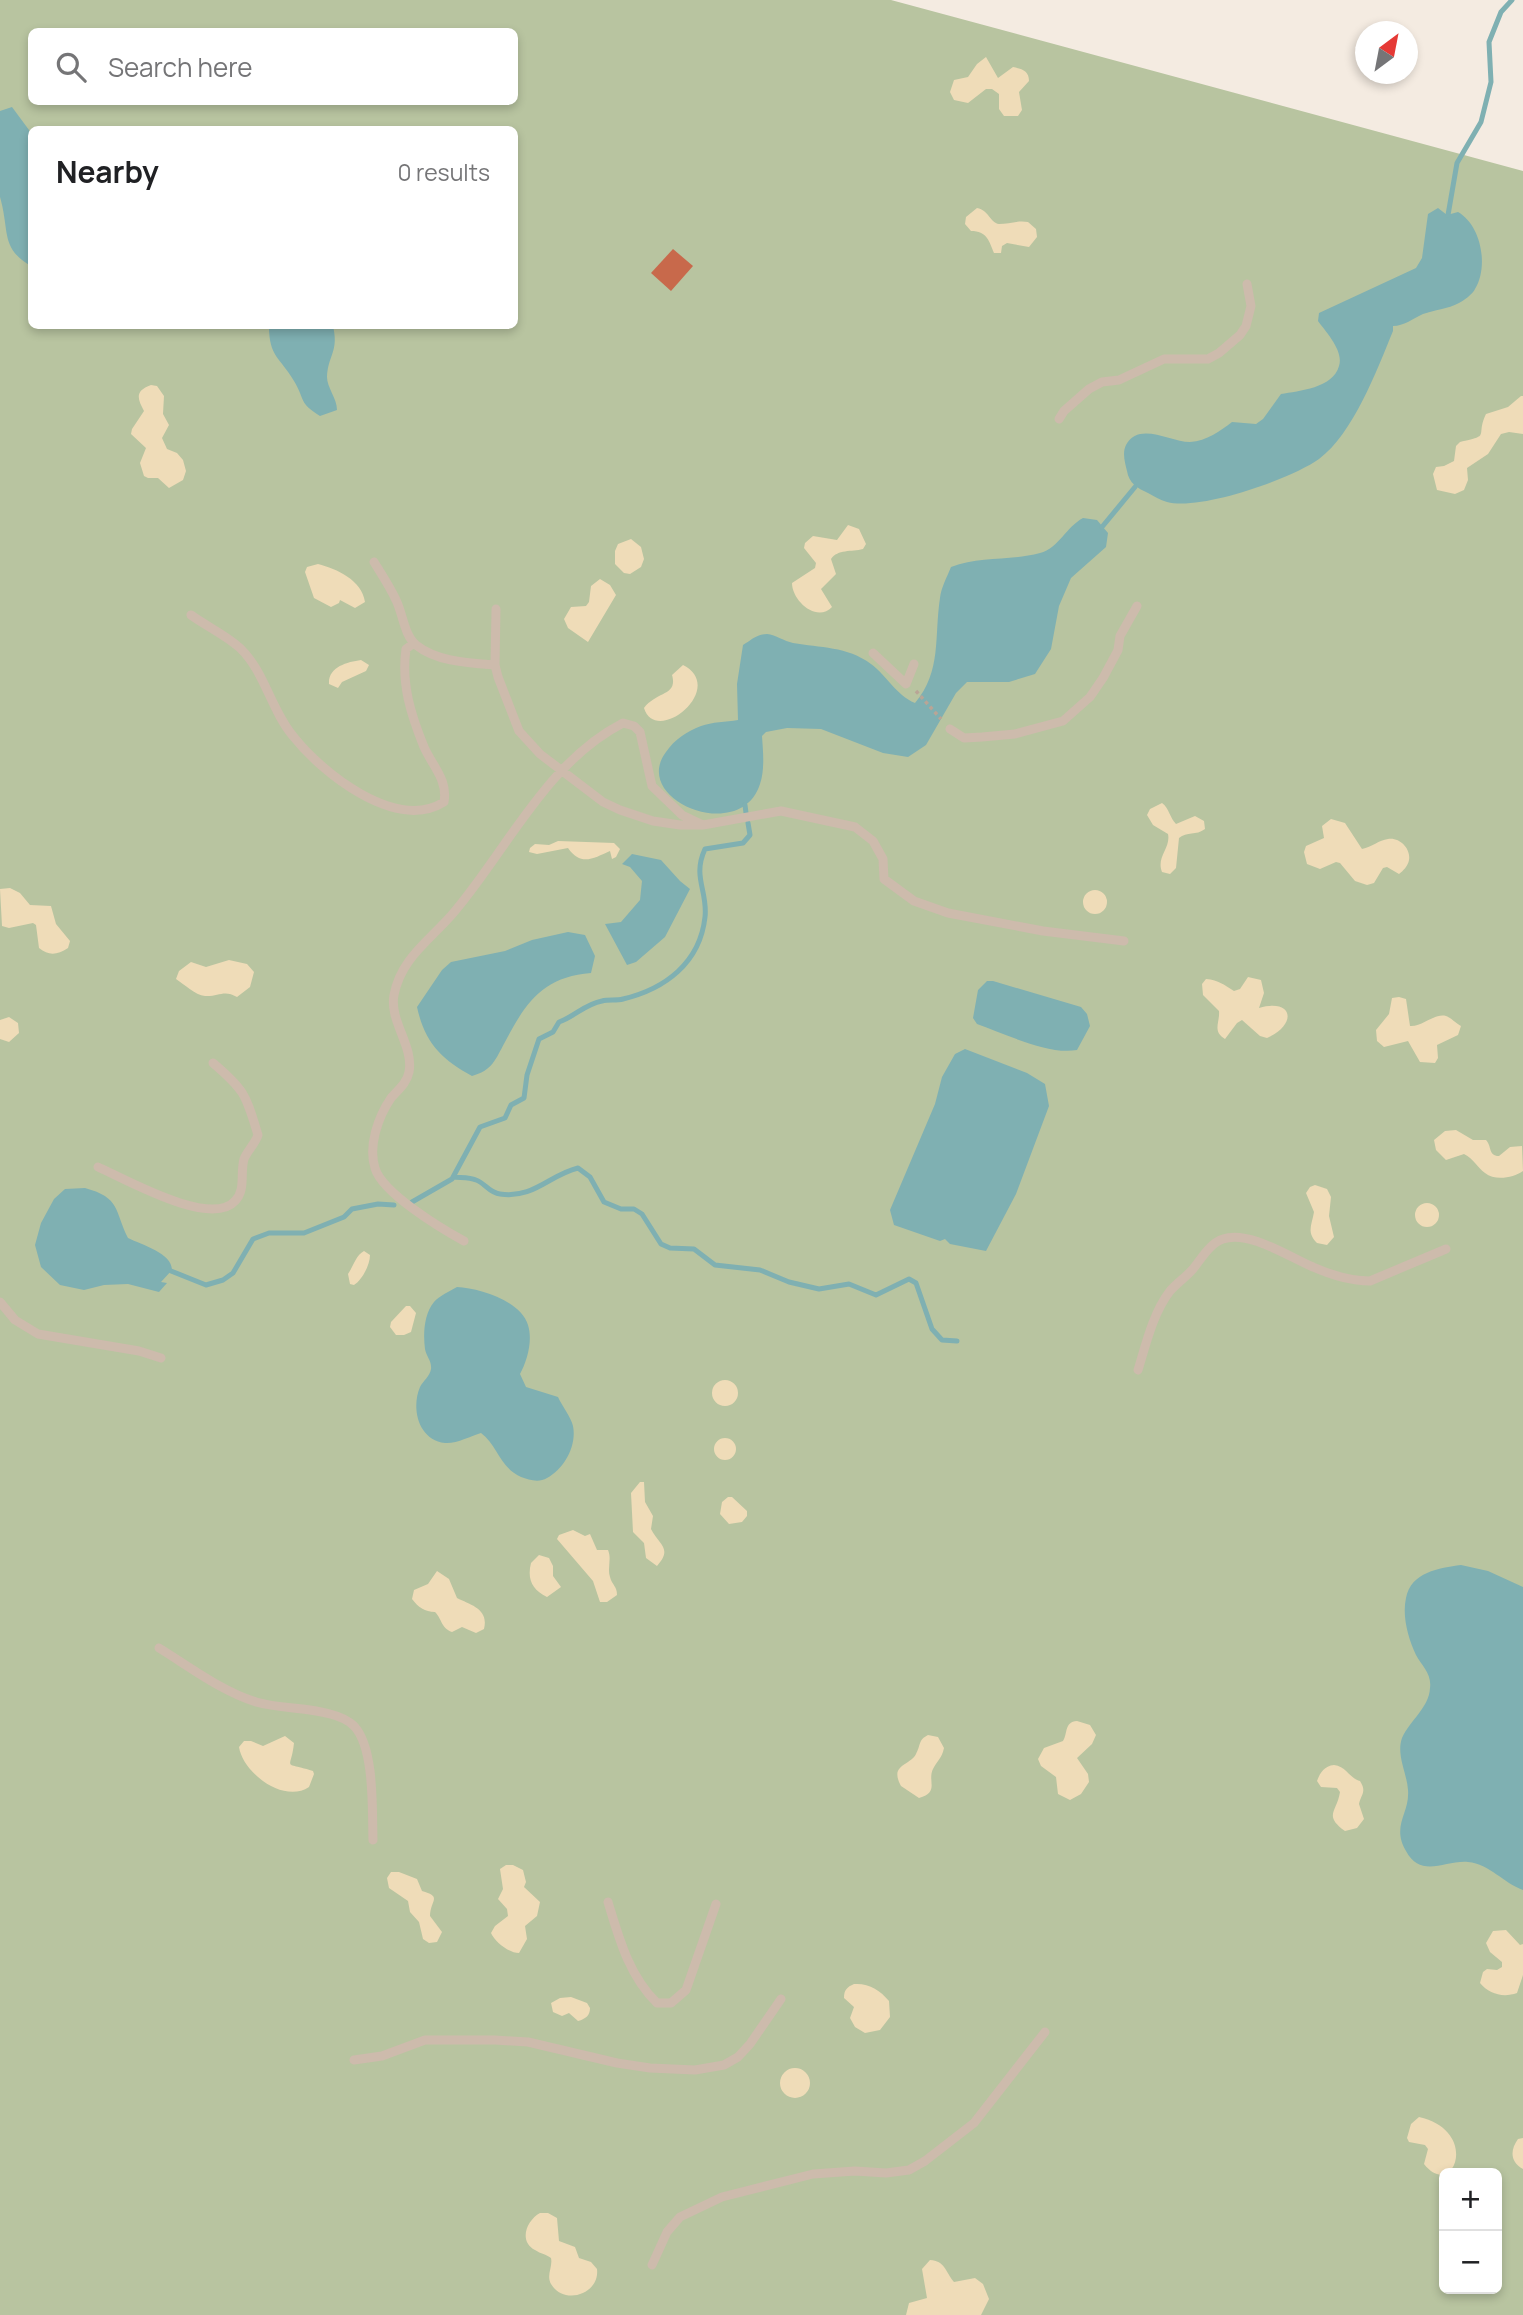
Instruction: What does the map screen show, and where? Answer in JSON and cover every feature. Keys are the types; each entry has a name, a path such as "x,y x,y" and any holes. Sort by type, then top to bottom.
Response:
{"lane":[{"path":"1059,419 1072,404 1102,382 1119,380 1164,359 1209,359 1219,353 1240,335 1246,326 1251,306 1247,284"},
{"path":"374,562 397,603 404,625 414,643 431,655 495,665"},
{"path":"950,729 964,738 973,738 1015,734 1063,721 1084,703 1103,678 1118,650 1120,636 1137,606"},
{"path":"496,609 495,665 519,731 540,754 603,802 653,821 680,825 704,825 781,811 845,824 855,827 873,841 883,859 884,879 914,901 947,913 1043,931 1124,941"},
{"path":"191,615 239,648 251,662 291,734 327,772 377,802 413,811 433,809 444,802 447,788 425,748 405,691 406,649 414,643"},
{"path":"873,653 906,684 914,664"},
{"path":"464,1241 412,1208 375,1171 372,1148 380,1121 390,1101 406,1080 409,1070 408,1055 394,1012 393,997 406,962 456,911 563,769 604,733 623,723 634,726 640,732 652,786 682,815 704,825"},
{"path":"98,1167 182,1205 225,1209 235,1202 241,1192 244,1159 258,1135 246,1097 235,1082 213,1063"},
{"path":"1138,1370 1157,1317 1170,1291 1189,1274 1214,1243 1223,1239 1235,1237 1260,1242 1311,1266 1357,1281 1370,1281 1446,1249"},
{"path":"0,1302 15,1320 38,1334 139,1351 161,1358"},
{"path":"159,1648 243,1698 331,1714 354,1726 361,1737 370,1782 373,1840"},
{"path":"608,1902 623,1950 634,1972 657,2003 671,2003 686,1990 716,1904"},
{"path":"354,2060 382,2056 425,2040 495,2040 528,2042 650,2068 695,2070 724,2065 738,2057 780,1999"},
{"path":"652,2265 667,2232 680,2217 722,2197 813,2174 855,2171 886,2173 909,2170 925,2161 974,2123 1045,2032"}],"path":[{"path":"913,687 950,729"}],"green space":[{"path":"0,0 891,0 1523,171 1523,2315 0,2315"}],"sand":[{"path":"986,57 998,78 1013,67 1027,73 1029,81 1019,92 1022,110 1018,116 1004,116 999,109 999,94 992,89 986,89 968,103 954,100 950,92 954,80 968,77"},
{"path":"977,208 999,224 1028,222 1036,229 1037,237 1029,247 1007,243 1002,246 1001,253 994,253 984,235 971,231 965,224 966,217"},
{"path":"151,385 157,386 164,396 163,414 169,425 162,438 167,449 177,453 183,460 186,471 183,480 169,488 158,478 144,476 140,463 146,448 131,434 144,411 139,399 140,392"},
{"path":"1521,396 1523,434 1501,434 1488,454 1467,468 1468,480 1464,490 1455,494 1437,490 1433,474 1436,467 1454,461 1456,446 1460,442 1481,434 1486,414 1508,407"},
{"path":"848,525 859,529 866,544 863,549 841,552 831,559 836,574 821,589 832,607 819,613 806,608 796,597 792,583 815,568 816,563 804,548 805,543 813,536 837,540"},
{"path":"631,539 641,547 644,559 641,567 630,574 624,573 615,564 615,551 618,544"},
{"path":"318,564 348,577 359,587 365,602 355,608 340,600 331,607 314,598 305,572 307,567"},
{"path":"600,579 610,585 616,595 588,642 568,628 564,619 571,607 586,606 591,586"},
{"path":"361,660 369,665 366,671 342,682 338,688 329,684 335,669"},
{"path":"683,665 695,675 698,687 694,699 685,710 673,718 661,721 651,718 644,708 672,687 672,675"},
{"path":"1162,803 1176,824 1195,816 1204,821 1205,829 1179,838 1176,868 1170,874 1162,872 1161,867 1168,834 1153,825 1147,815 1150,809"},
{"path":"1331,819 1345,823 1362,849 1388,839 1400,842 1409,856 1406,866 1399,874 1387,867 1383,868 1374,883 1367,885 1355,881 1340,863 1336,862 1320,869 1307,864 1304,852 1306,846 1324,838 1322,826"},
{"path":"558,841 614,843 620,849 612,859 610,851 588,859 578,857 568,848 537,854 529,852 535,844 549,845"},
{"path":"10,888 20,893 30,905 51,906 56,924 70,941 68,948 53,954 39,948 36,925 33,923 9,928 2,926 0,889"},
{"path":"1090,890 1100,890 1107,897 1107,907 1100,914 1090,914 1083,907 1083,897"},
{"path":"229,960 247,964 254,972 250,987 237,997 228,994 201,995 176,979 179,971 191,962 206,967"},
{"path":"1248,977 1261,980 1264,993 1259,1008 1279,1006 1285,1009 1287,1020 1284,1026 1267,1038 1260,1036 1242,1020 1225,1039 1218,1030 1219,1011 1203,995 1202,984 1206,979 1211,980 1234,991 1240,989"},
{"path":"1392,998 1406,999 1410,1026 1442,1016 1461,1026 1458,1035 1437,1045 1438,1058 1435,1063 1420,1062 1408,1041 1384,1047 1377,1041 1376,1030 1389,1014"},
{"path":"9,1017 18,1023 19,1033 9,1042 0,1039 0,1020"},
{"path":"1456,1130 1473,1140 1486,1140 1496,1156 1510,1147 1522,1146 1523,1171 1499,1178 1485,1173 1464,1154 1446,1160 1436,1150 1434,1140 1445,1131"},
{"path":"1315,1185 1327,1189 1331,1197 1329,1216 1334,1237 1327,1245 1317,1243 1311,1232 1314,1212 1306,1193"},
{"path":"1427,1203 1436,1206 1439,1215 1436,1224 1427,1227 1418,1224 1415,1215 1418,1206"},
{"path":"364,1251 370,1255 367,1268 357,1283 350,1284 348,1274"},
{"path":"406,1306 410,1306 416,1313 411,1332 396,1335 390,1327 391,1322"},
{"path":"725,1380 734,1384 738,1393 734,1402 725,1406 716,1402 712,1393 716,1384"},
{"path":"725,1438 733,1441 736,1449 733,1457 725,1460 717,1457 714,1449 717,1441"},
{"path":"640,1482 644,1482 645,1502 653,1516 651,1529 664,1551 657,1566 646,1558 644,1543 633,1532 631,1493"},
{"path":"732,1497 747,1511 742,1522 729,1524 720,1514 722,1502"},
{"path":"573,1530 585,1536 590,1534 597,1550 608,1550 609,1574 617,1595 607,1602 600,1602 593,1581 557,1539 559,1535"},
{"path":"539,1555 549,1558 553,1566 553,1576 561,1587 547,1597 534,1587 530,1579 531,1563"},
{"path":"437,1571 449,1579 457,1598 481,1612 485,1622 484,1629 476,1633 462,1627 452,1632 444,1626 435,1612 425,1610 414,1602 414,1590 428,1584"},
{"path":"1077,1721 1090,1725 1096,1735 1092,1744 1077,1758 1088,1774 1089,1782 1081,1794 1070,1800 1058,1794 1056,1777 1041,1766 1038,1759 1044,1748 1063,1741 1070,1723"},
{"path":"928,1735 938,1737 944,1748 933,1769 929,1793 919,1798 901,1786 897,1773 913,1758 921,1741"},
{"path":"285,1736 294,1743 290,1764 313,1771 314,1774 309,1787 299,1791 277,1789 256,1776 242,1757 239,1747 244,1741 263,1746"},
{"path":"1334,1765 1342,1767 1362,1785 1359,1804 1364,1819 1357,1828 1345,1831 1338,1826 1333,1813 1340,1792 1337,1788 1321,1787 1317,1781 1323,1770"},
{"path":"506,1865 523,1870 526,1882 524,1887 540,1902 537,1916 525,1926 527,1939 519,1953 503,1946 491,1933 495,1926 508,1916 507,1909 498,1899 503,1889 500,1869"},
{"path":"391,1872 417,1879 422,1891 434,1897 430,1916 442,1932 437,1942 429,1943 423,1939 419,1922 410,1912 408,1901 389,1888 387,1878"},
{"path":"1506,1930 1520,1945 1523,1944 1523,1975 1517,1993 1502,1995 1492,1992 1480,1983 1483,1972 1487,1969 1497,1970 1502,1967 1502,1962 1490,1952 1486,1943 1493,1931"},
{"path":"854,1984 874,1988 889,2001 890,2017 880,2030 865,2033 855,2027 850,2018 854,2007 844,1998 846,1989"},
{"path":"571,1997 587,2003 590,2010 585,2018 578,2021 569,2013 562,2016 553,2012 551,2003 560,1998"},
{"path":"795,2068 801,2069 809,2077 809,2089 801,2097 795,2098 789,2097 781,2089 780,2083 781,2077 789,2069"},
{"path":"1419,2117 1438,2125 1450,2135 1456,2160 1452,2168 1439,2168 1439,2173 1435,2173 1424,2164 1428,2149 1425,2145 1409,2142 1407,2138 1411,2124"},
{"path":"1523,2138 1523,2169 1516,2163 1513,2151 1518,2139"},
{"path":"540,2213 548,2213 557,2218 559,2241 575,2247 579,2258 591,2262 597,2269 593,2285 587,2291 572,2296 557,2291 551,2284 551,2258 530,2246 526,2236 531,2220"},
{"path":"930,2260 942,2264 954,2282 975,2278 983,2284 989,2299 981,2315 906,2315 909,2303 927,2298 922,2269"}],"water":[{"path":"12,107 28,129 28,264 14,253 10,245 0,197 0,111"},
{"path":"1438,208 1447,215 1458,212 1466,218 1477,236 1482,258 1475,289 1455,305 1393,326 1379,364 1353,418 1343,434 1319,459 1267,484 1201,502 1167,502 1140,489 1132,482 1125,461 1125,448 1132,438 1139,434 1190,442 1208,438 1232,422 1256,424 1263,419 1281,394 1314,387 1330,379 1339,366 1339,354 1318,321 1319,313 1416,268 1422,258 1428,214"},
{"path":"269,329 334,329 335,342 327,377 337,410 320,416 305,404 294,381 273,351"},
{"path":"1083,518 1097,520 1108,533 1106,547 1071,578 1059,606 1051,649 1035,674 1009,682 967,682 956,693 926,745 908,757 883,753 821,729 787,728 766,732 762,736 763,766 760,784 749,802 732,811 712,813 692,809 675,799 663,786 659,770 666,752 677,740 701,726 738,720 737,684 743,645 751,639 767,634 793,643 852,654 871,664 902,695 915,703 924,691 933,666 941,594 951,567 973,561 1040,553 1052,547"},
{"path":"632,854 661,860 690,889 665,937 636,962 627,965 605,924 621,922 640,900 642,881 630,867 622,864"},
{"path":"568,932 585,935 595,956 591,973 560,980 538,994 521,1015 489,1067 472,1076 451,1063 436,1049 420,1020 417,1007 442,970 451,962 505,951 532,940"},
{"path":"987,981 1081,1007 1087,1014 1090,1026 1077,1050 1040,1047 977,1024 973,1018 978,990"},
{"path":"965,1049 1027,1073 1045,1084 1049,1106 1016,1194 986,1251 950,1244 945,1239 940,1241 894,1225 890,1210 935,1104 942,1077 955,1054"},
{"path":"85,1188 111,1201 128,1238 162,1254 171,1264 172,1270 161,1282 167,1283 159,1292 128,1284 104,1285 84,1290 60,1285 41,1267 35,1245 41,1223 54,1199 65,1189"},
{"path":"457,1287 498,1297 517,1309 528,1325 529,1351 520,1374 526,1387 558,1397 570,1419 574,1434 564,1463 544,1480 531,1480 514,1473 481,1433 445,1443 428,1436 419,1422 417,1395 431,1369 424,1343 426,1318 436,1300"},
{"path":"1461,1565 1488,1571 1523,1587 1523,1890 1476,1863 1459,1862 1434,1866 1419,1864 1406,1851 1400,1834 1408,1790 1400,1744 1426,1702 1430,1683 1408,1634 1405,1619 1406,1598 1409,1589 1420,1577 1435,1570"}],"building":[{"path":"673,249 693,266 671,291 651,273"}],"waterway":[{"path":"1448,215 1457,163 1481,122 1491,82 1489,42 1501,12 1512,0"},
{"path":"1102,527 1135,487"},
{"path":"745,805 746,813"},
{"path":"412,1202 452,1179 480,1127 505,1118 511,1105 524,1098 527,1075 539,1039 553,1032 559,1022 590,1005 605,1000 623,999 653,988 678,972 688,961 702,933 705,917 700,876 701,859 705,849 743,843 750,835 748,823"},
{"path":"453,1177 473,1179 496,1193 512,1195 532,1190 578,1168 590,1177 604,1202 621,1209 634,1209 642,1214 661,1244 670,1248 694,1249 715,1265 760,1270 789,1282 819,1289 849,1284 876,1295 909,1279 916,1283 932,1329 942,1340 957,1341"},
{"path":"171,1271 206,1285 223,1280 233,1273 253,1239 269,1233 304,1233 344,1217 352,1209 378,1204 394,1205"}]}
